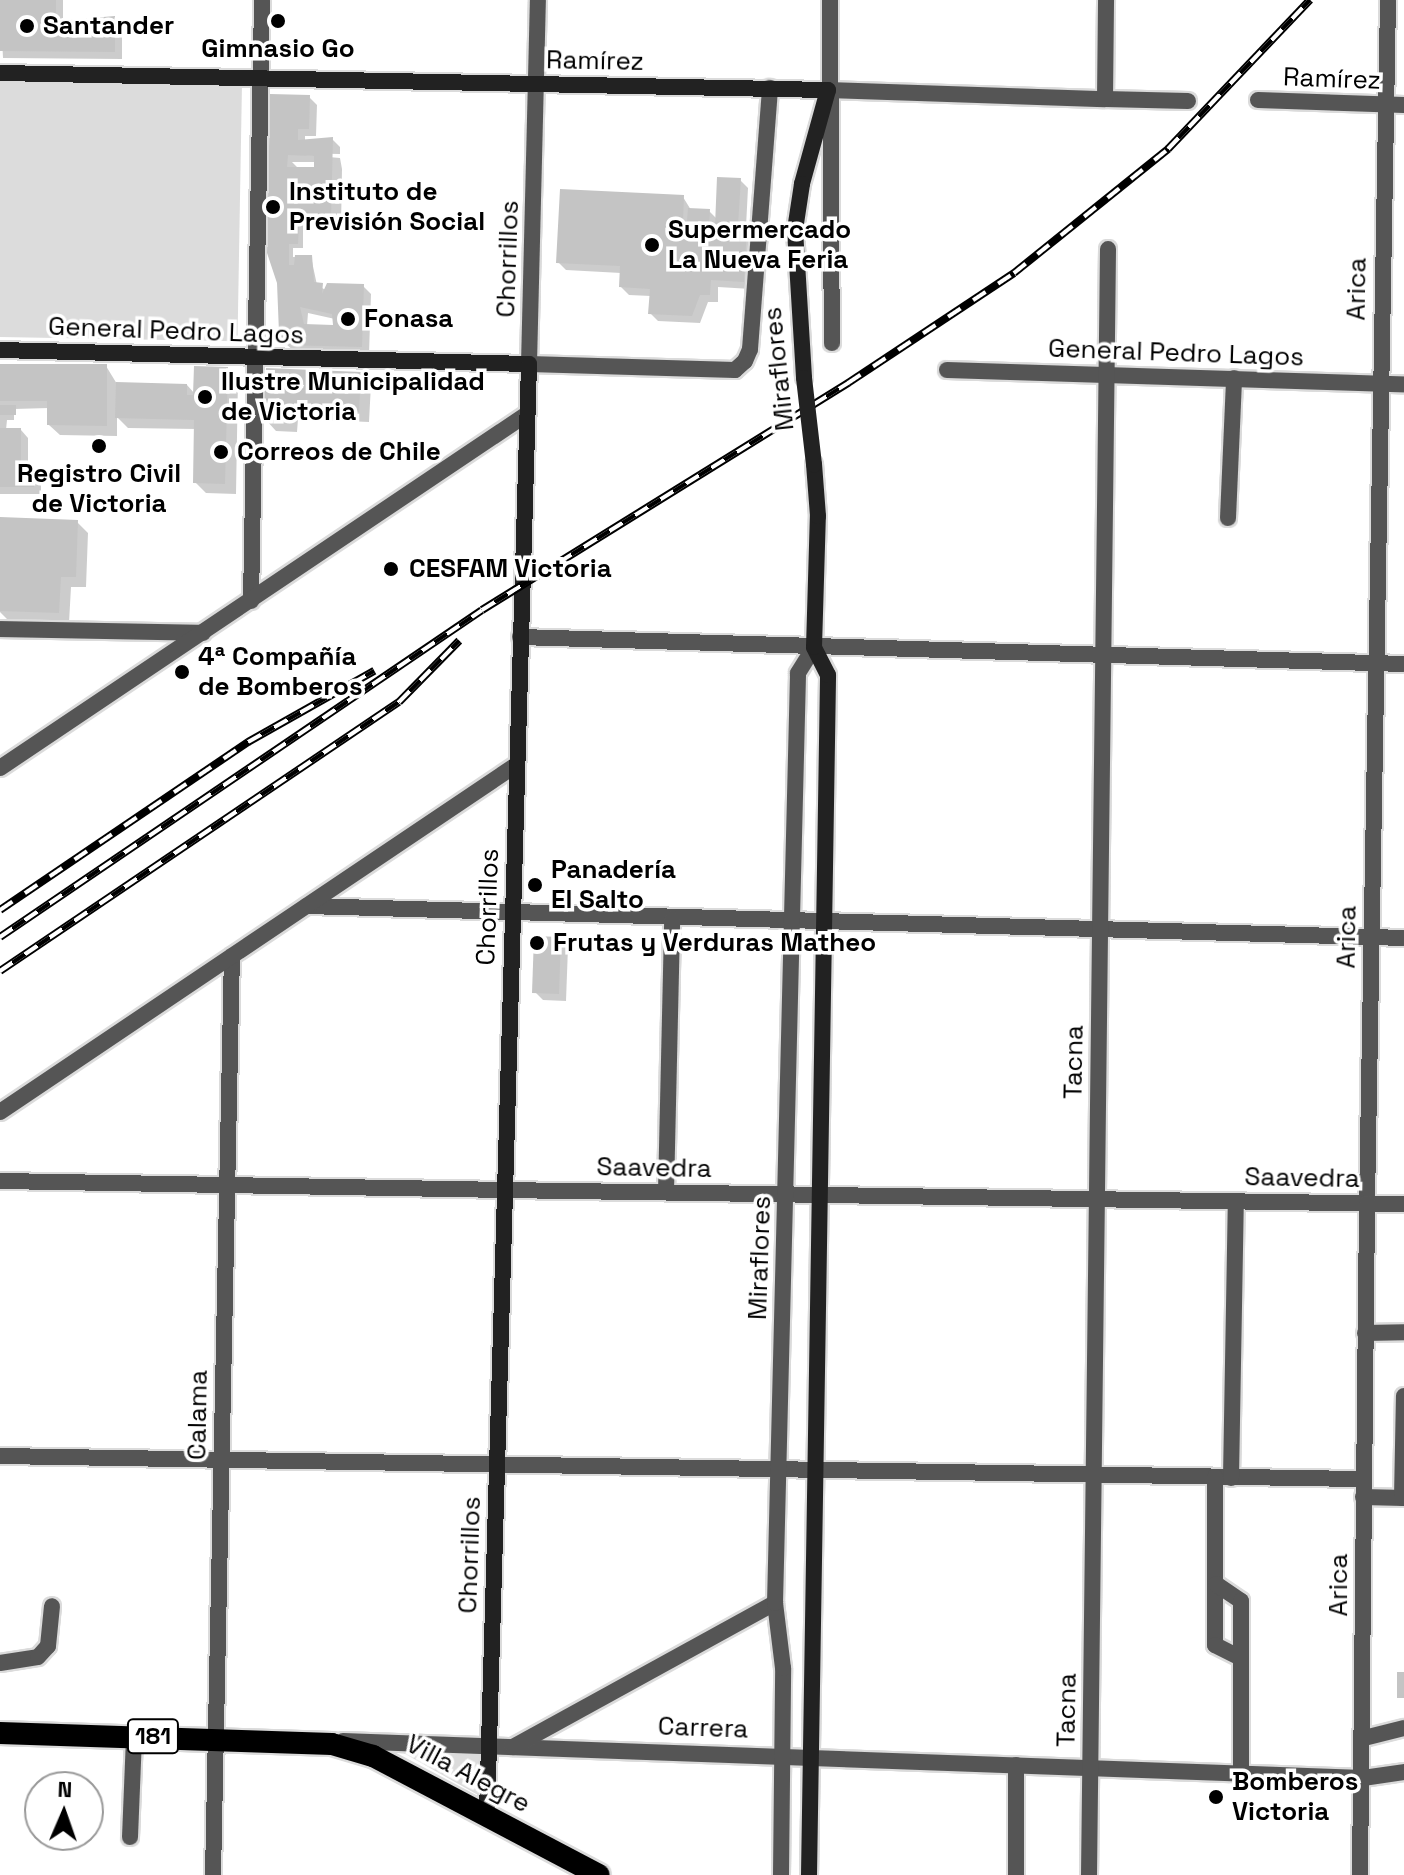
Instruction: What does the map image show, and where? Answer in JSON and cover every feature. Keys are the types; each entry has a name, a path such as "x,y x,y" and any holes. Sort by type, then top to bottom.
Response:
{"highway":[{"name":"Carrera","path":"0,1733 305,1740"},
{"name":"Villa Alegre","path":"305,1740 373,1756 599,1875"}],"main road":[{"name":"Ramírez","path":"0,73 828,90"},
{"name":"Miraflores","path":"809,1875 828,675 814,647 818,516 804,378 795,230 802,184 828,90"},
{"name":"General Pedro Lagos","path":"0,350 529,364"},
{"name":"Chorrillos","path":"487,1815 529,364"}],"street":[{"path":"251,601 262,0"},
{"name":"Chorrillos","path":"529,364 538,0"},
{"name":"Miraflores","path":"830,0 828,90 832,343"},
{"path":"1105,99 1106,0"},
{"name":"Arica","path":"1360,1875 1375,663 1388,0"},
{"name":"General Pedro Lagos","path":"529,364 735,370 750,349 770,88"},
{"name":"Ramírez","path":"828,90 1188,101"},
{"name":"Ramírez","path":"1258,100 1404,105"},
{"name":"Tacna","path":"1089,1875 1100,930 1100,656 1108,249"},
{"name":"General Pedro Lagos","path":"947,370 1404,384"},
{"path":"1228,518 1234,378"},
{"path":"0,768 527,414"},
{"path":"0,629 203,633"},
{"path":"520,637 1404,664"},
{"name":"Miraflores","path":"781,1875 783,1668 775,1603 798,673 814,647"},
{"path":"0,1112 516,765"},
{"path":"307,906 1404,938"},
{"path":"666,1192 672,919"},
{"name":"Calama","path":"213,1875 232,956"},
{"name":"Saavedra","path":"0,1181 1404,1204"},
{"path":"1236,1201 1215,1645 1240,1658"},
{"path":"1365,1333 1404,1332"},
{"path":"1363,1497 1403,1498 1404,1396"},
{"path":"0,1456 496,1468 1363,1479"},
{"path":"1216,1584 1241,1601 1241,1770"},
{"path":"512,1748 775,1603"},
{"path":"0,1663 38,1657 48,1646 52,1606"},
{"path":"1364,1738 1404,1728"},
{"path":"130,1837 134,1736"},
{"name":"Carrera","path":"305,1740 783,1760 1241,1770 1363,1778 1404,1772"},
{"path":"1016,1765 1016,1875"}],"shaded area":[{"path":"0,81 242,85 237,341 0,337"},
{"path":"400,1751 481,1756 478,1795"}],"building":[{"path":"0,0 56,0 56,21 115,16 115,52 0,51"},
{"path":"270,94 310,95 309,129 298,129 298,140 333,137 331,218 292,217 292,223 299,223 298,244 289,244 289,265 294,265 295,255 312,255 314,282 323,283 322,294 327,283 364,284 362,347 285,345 279,333 277,283 267,253","holes":["288,155 314,156 314,167 287,167","300,307 332,314 333,325 304,324"]},
{"name":"Supermercado La Nueva Feria","path":"717,177 741,178 738,225 747,226 744,282 711,280 710,295 700,295 692,316 648,314 650,289 619,287 620,266 556,263 560,189 684,195 683,221 687,221 688,208 710,209 709,226 715,226"},
{"path":"0,364 107,364 107,426 47,425 47,401 0,401"},
{"path":"194,366 228,367 225,484 193,483 194,420 115,418 116,382 187,384 187,395 193,395"},
{"path":"266,368 361,372 359,412 288,409 287,422 263,421"},
{"path":"0,405 16,405 16,415 0,415"},
{"path":"0,428 21,428 21,464 34,465 34,487 0,487"},
{"path":"0,517 78,520 76,577 61,577 59,613 0,611"},
{"path":"534,936 561,937 559,994 532,993"},
{"path":"1397,1672 1404,1672 1404,1698 1397,1698"}],"railway":[{"path":"0,937 482,610 848,383 1014,273 1168,149 1310,0"},
{"path":"0,971 399,702 459,641"},
{"path":"0,910 248,742 374,671"}],"place":[{"name":"Gimnasio Go","path":"278,21"},
{"name":"Santander","path":"27,26"},
{"name":"Instituto de Previsión Social","path":"273,207"},
{"name":"Supermercado La Nueva Feria","path":"652,245"},
{"name":"Fonasa","path":"348,319"},
{"name":"Ilustre Municipalidad de Victoria","path":"205,397"},
{"name":"Registro Civil de Victoria","path":"99,446"},
{"name":"Correos de Chile","path":"221,452"},
{"name":"CESFAM Victoria","path":"391,569"},
{"name":"4ª Compañía de Bomberos","path":"182,672"},
{"name":"Panadería El Salto","path":"535,885"},
{"name":"Frutas y Verduras Matheo","path":"537,943"},
{"name":"Bomberos Victoria","path":"1216,1797"}]}
